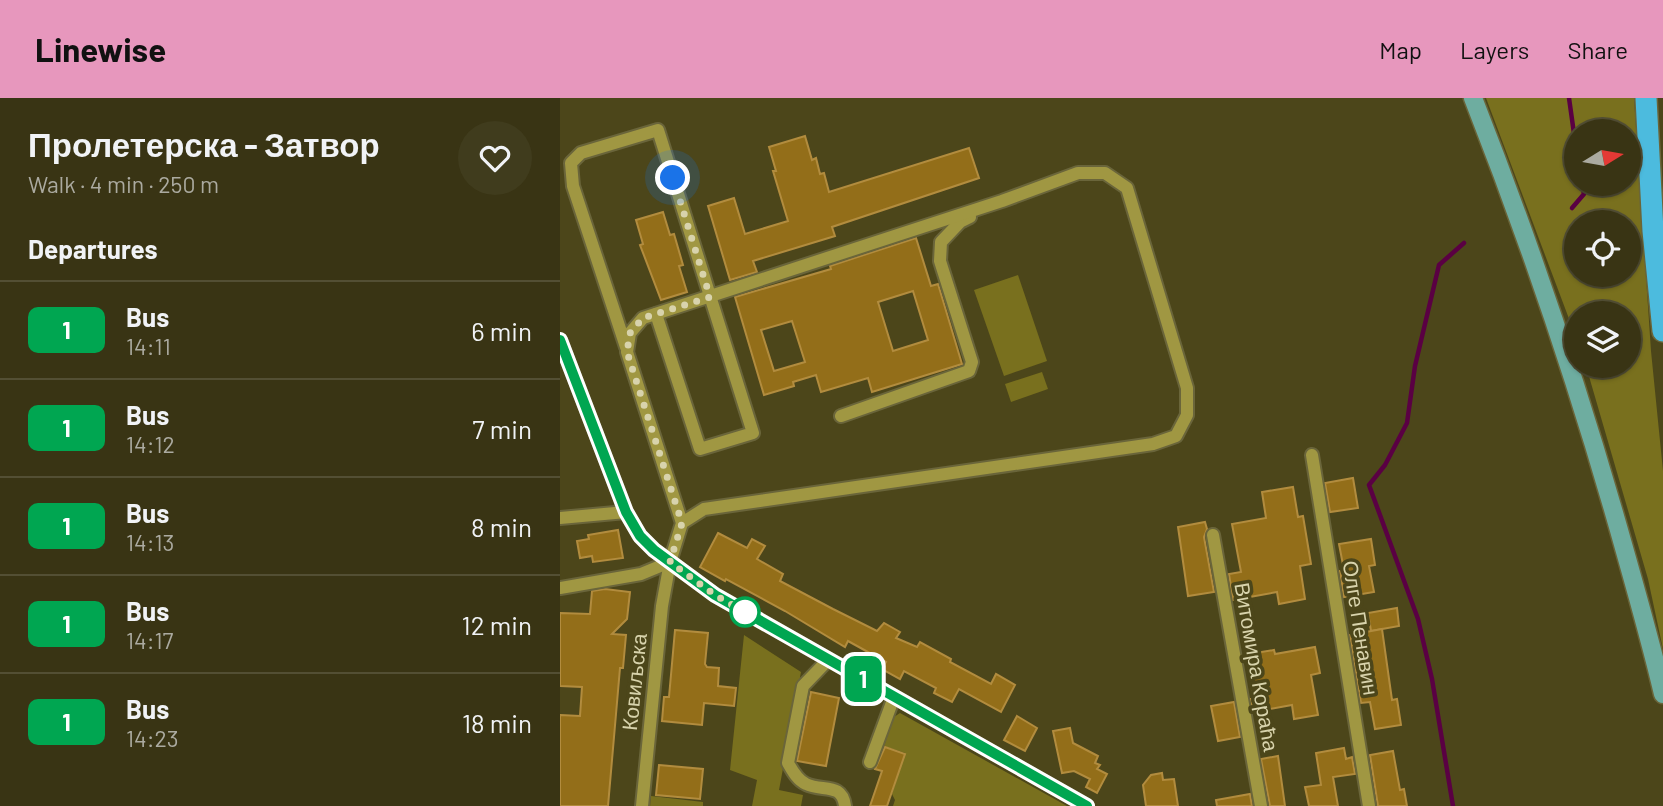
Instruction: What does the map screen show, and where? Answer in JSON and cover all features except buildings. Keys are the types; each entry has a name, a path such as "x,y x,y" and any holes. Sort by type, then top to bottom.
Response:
{"highway":[{"path":"1646,98 1653,231 1663,331"}],"main road":[{"path":"1473,98 1550,307 1584,411 1663,694"}],"street":[{"path":"627,352 630,333 643,318 710,297 1002,201 1078,173 1105,173 1127,188 1187,388 1187,415 1176,436 1153,444 704,509 682,523 573,186 571,163 581,153 658,130 710,297 753,433 700,449 656,314"},
{"path":"841,416 969,371 972,362 940,261 941,242 960,222 1002,201"},
{"path":"560,340 626,512 640,536 715,595 1087,806"},
{"name":"Олге Пенавин","path":"1312,456 1370,806"},
{"path":"560,518 626,512"},
{"name":"Ковиљска","path":"642,806 662,606 670,562 682,523"},
{"name":"Витомира Кораћа","path":"1213,536 1261,806"},
{"path":"560,588 641,574 670,562"},
{"path":"828,660 803,686 788,763 793,773 805,784 839,791 844,797 845,806"},
{"path":"870,762 894,697"}],"shaded area":[{"path":"1486,98 1634,98 1635,119 1564,119 1564,196 1641,196 1651,351 1663,471 1663,649 1648,579 1589,378 1641,378 1641,301 1564,301 1564,305"},
{"path":"1018,275 1047,361 1004,376 974,290"},
{"path":"1042,372 1048,389 1011,402 1005,384"},
{"path":"744,635 801,672 779,790 803,795 801,806 752,806 757,780 730,770"},
{"path":"900,713 1067,806 893,806 895,800 892,794 905,753 884,746 894,717"},
{"path":"651,796 703,802 703,806 650,806"}],"waterway":[{"path":"1569,98 1572,119"},
{"path":"1572,208 1582,196"},
{"path":"1453,806 1432,679 1418,619 1369,485 1385,465 1407,423 1415,366 1439,265 1464,243"}],"bus line":[{"name":"1","path":"560,340 626,512 640,536 654,550 715,595 1087,806"}],"route":[{"path":"673,178 710,297 643,318 630,333 627,352 682,523 670,562 715,595 752,616 745,612"}]}
